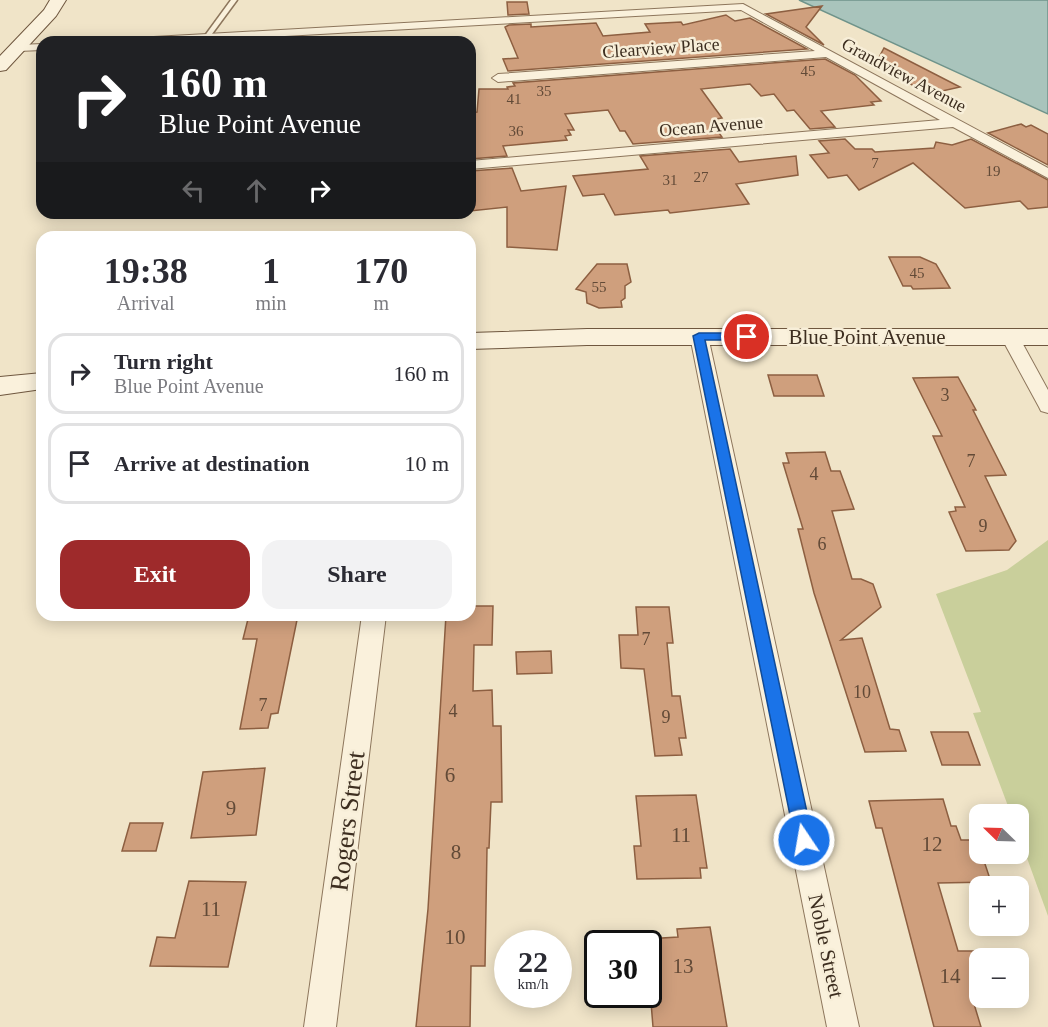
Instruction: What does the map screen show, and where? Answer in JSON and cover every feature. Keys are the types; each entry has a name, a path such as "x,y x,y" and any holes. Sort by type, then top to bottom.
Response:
{"street":[{"path":"2,62 19,48 50,14 58,0"},
{"name":"Grandview Avenue","path":"240,36 564,12 743,8 1048,174"},
{"path":"19,48 36,47"},
{"name":"Clearview Place","path":"498,78 826,54"},
{"name":"Ocean Avenue","path":"476,164 956,123"},
{"name":"Blue Point Avenue","path":"476,341 699,336 1048,337"},
{"name":"Noble Street","path":"699,336 843,1027"},
{"path":"1010,337 1048,407"},
{"path":"0,386 36,382"},
{"name":"Rogers Street","path":"320,1027 373,621"}],"lane":[{"path":"214,36 234,0"}],"green space":[{"path":"1048,540 1048,916 1029,864 1029,804 1007,804 973,713 981,712 936,594 1007,570"}],"water":[{"path":"799,0 1048,0 1048,114"}],"building":[{"path":"507,2 527,2 529,14 508,15"},
{"path":"822,6 806,27 824,45 766,14"},
{"path":"726,15 735,21 750,18 807,49 508,71 503,59 518,58 505,27 509,25 531,24 531,27 596,23 603,36 650,32 645,24 681,22 683,25"},
{"path":"884,48 960,87 929,94 875,65"},
{"path":"825,59 855,75 881,101 871,102 874,105 821,111 835,127 810,129 794,110 787,111 774,94 761,96 750,84 701,89 722,118 712,123 722,137 633,144 625,131 620,131 608,110 565,114 574,130 568,130 571,135 565,136 567,140 503,146 507,156 476,159 476,112 479,89 508,89 507,87 515,86 513,83"},
{"path":"1021,124 1026,127 1031,125 1048,134 1048,165 988,133"},
{"path":"845,139 855,149 872,149 875,152 934,148 936,142 952,145 971,139 1048,180 1048,207 1028,209 1020,201 965,208 913,163 859,190 847,175 828,178 810,155 829,153 819,141"},
{"path":"730,149 739,162 796,156 798,175 736,184 749,204 670,213 668,210 615,215 604,194 583,196 573,176 648,169 640,156"},
{"path":"512,168 521,191 566,186 557,250 507,247 507,207 476,210 476,171"},
{"path":"889,257 920,257 936,264 950,288 913,289 911,286 903,286"},
{"path":"597,264 627,264 631,282 625,286 625,298 621,301 622,307 599,308 587,303 586,292 576,289"},
{"path":"768,375 817,375 824,396 774,396"},
{"path":"958,377 1006,475 985,476 1016,541 1009,550 966,551 949,512 956,511 955,507 965,507 933,436 942,436 913,378"},
{"path":"825,452 831,471 840,471 854,509 832,511 852,579 861,579 873,584 881,607 841,640 862,638 890,729 899,730 906,751 865,752 814,593 798,529 803,529 783,463 789,463 786,453"},
{"path":"476,606 493,606 492,645 474,645 473,691 492,690 493,726 501,726 502,802 491,802 489,848 487,848 485,966 471,966 470,1027 416,1027 428,909 446,621 476,621"},
{"path":"636,607 669,607 673,643 667,643 672,696 680,696 686,738 679,738 682,755 655,756 644,669 621,668 619,635 638,635"},
{"path":"248,621 297,621 278,713 271,714 268,728 240,729 257,639 243,639"},
{"path":"551,651 552,673 517,674 516,652"},
{"path":"931,732 968,732 980,765 942,765"},
{"path":"265,768 256,835 191,838 203,772"},
{"path":"696,795 707,868 700,868 701,878 637,879 634,846 641,846 636,796"},
{"path":"943,799 951,826 956,826 961,840 969,840 969,864 985,864 989,876 969,876 969,882 938,883 958,951 969,951 969,1008 975,1008 981,1027 934,1027 882,828 876,828 869,801"},
{"path":"130,823 163,823 156,851 122,851"},
{"path":"189,881 246,882 228,967 150,966 157,937 175,938"},
{"path":"710,927 727,1027 653,1027 651,1008 662,1008 662,938 678,937 677,929"}],"route":[{"path":"747,337 699,336 804,840"}]}
